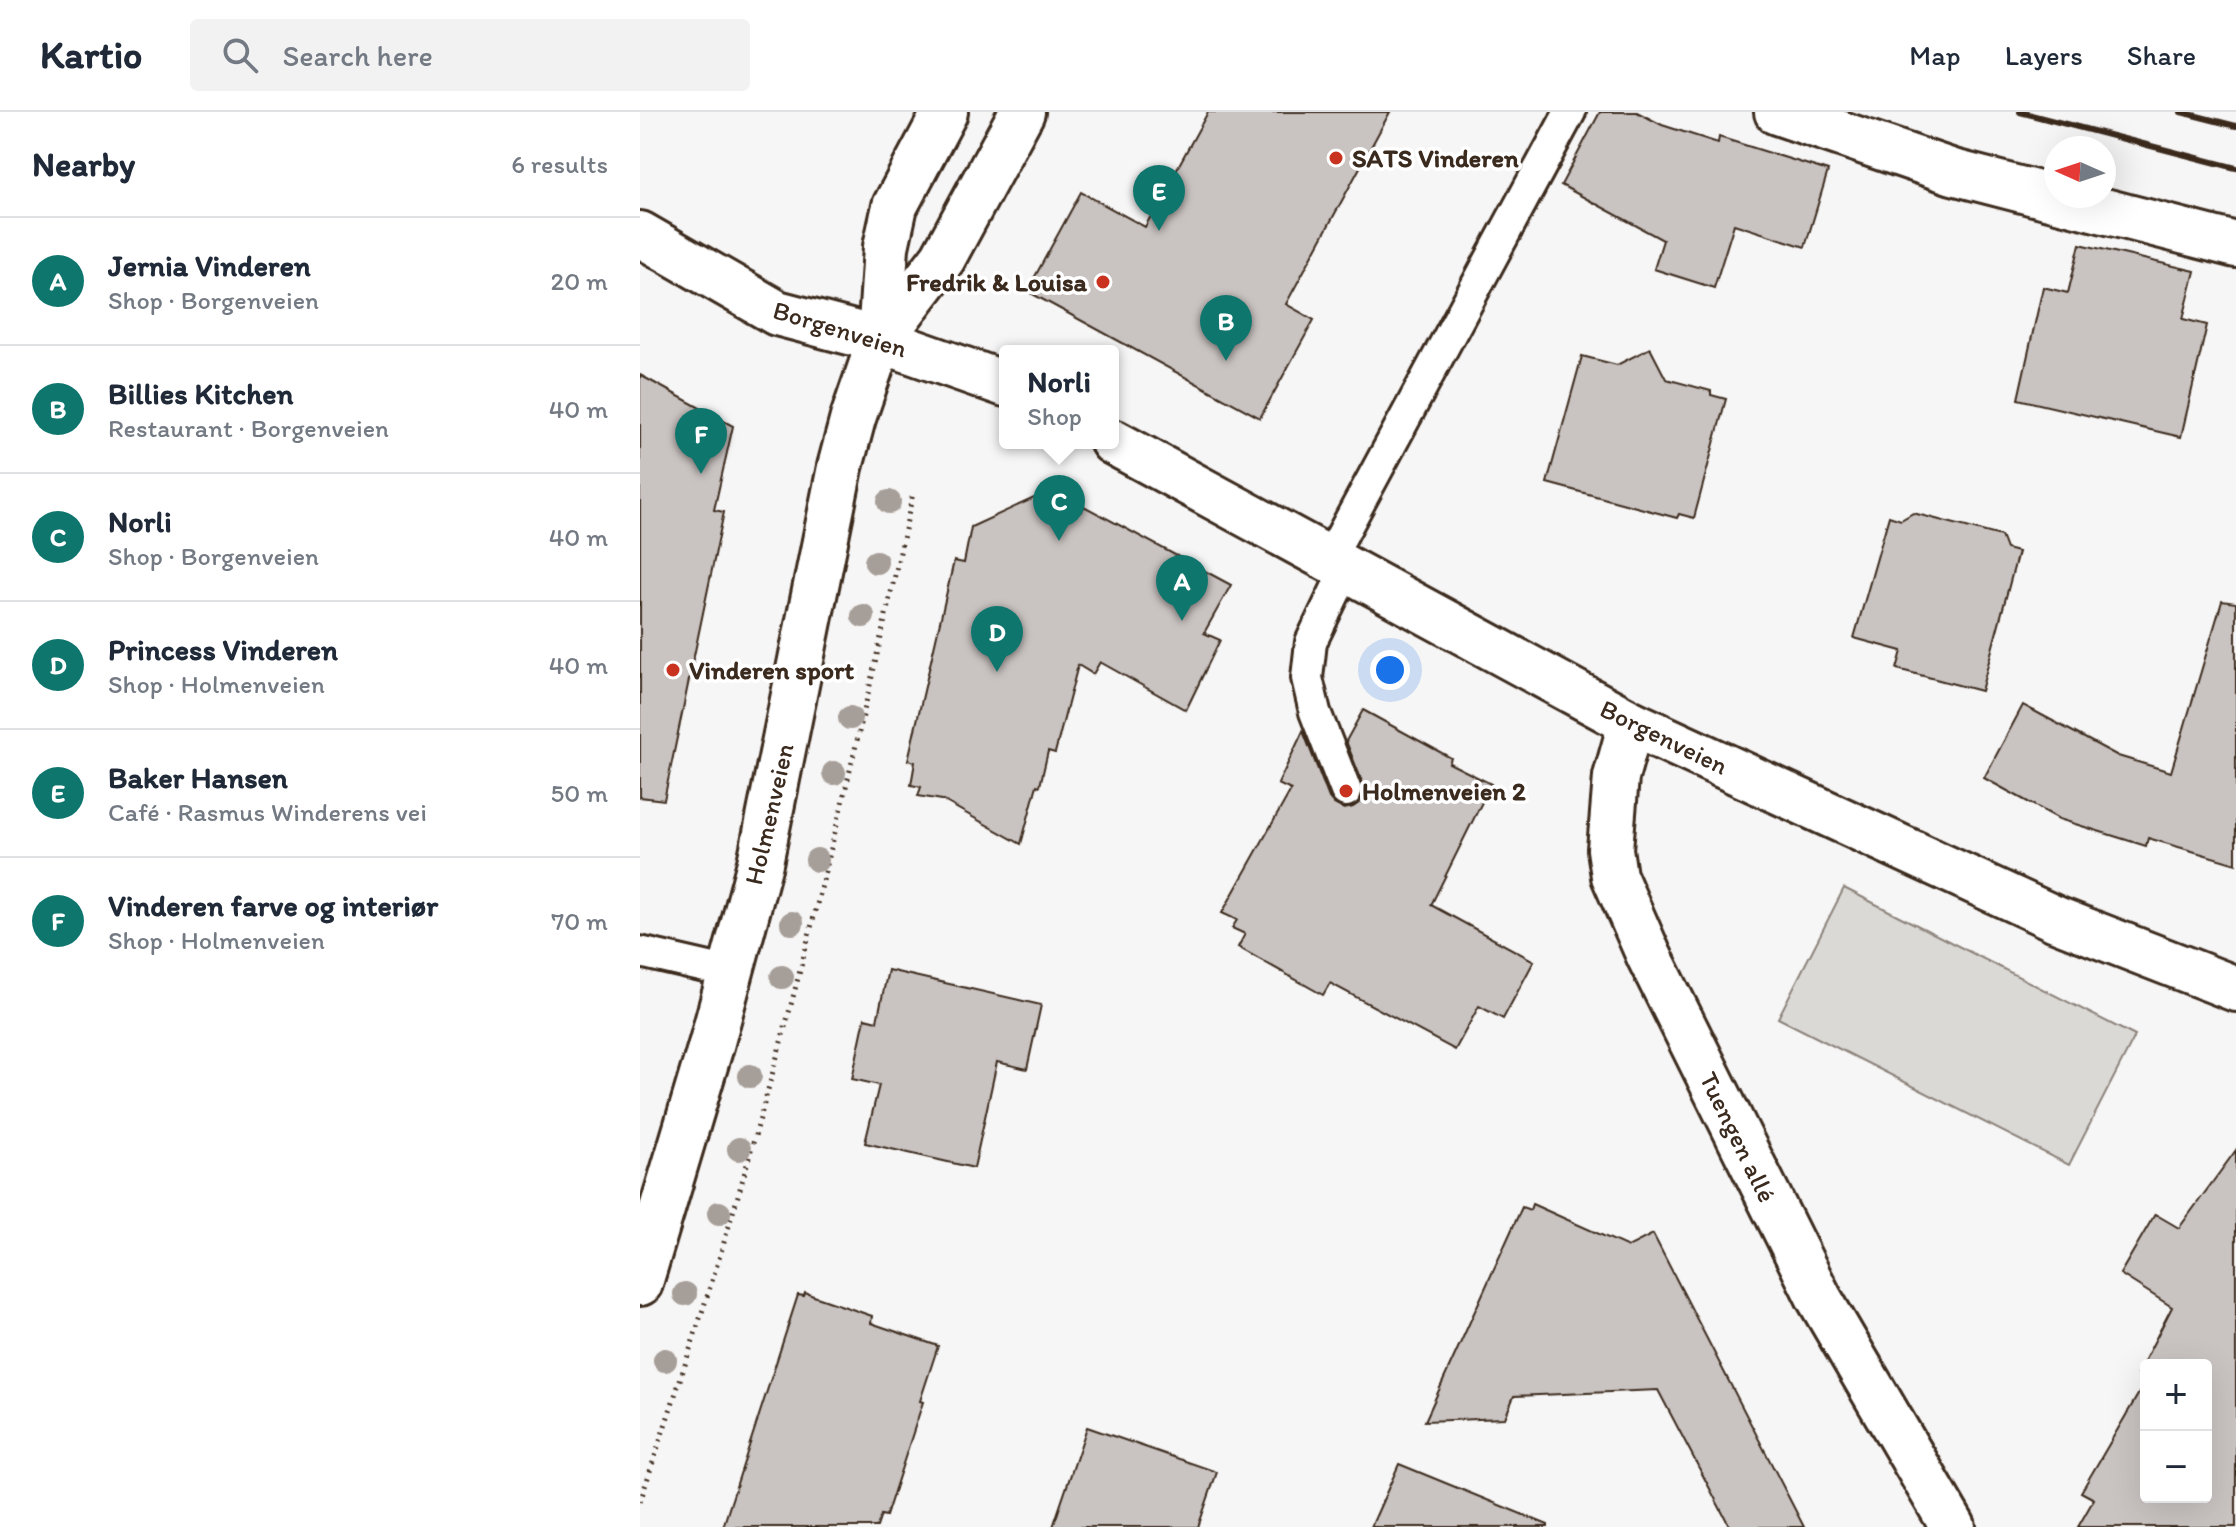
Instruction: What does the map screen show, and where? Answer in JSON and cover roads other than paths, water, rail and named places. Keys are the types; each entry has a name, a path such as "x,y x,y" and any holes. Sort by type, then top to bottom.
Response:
{"street":[{"path":"880,340 886,247 895,206 945,112"},
{"path":"880,340 943,258 1022,112"},
{"path":"1777,112 1953,172 2236,245"},
{"name":"Borgenveien","path":"640,234 777,313 880,340 999,382"},
{"name":"Holmenveien","path":"640,1283 760,863 840,467 880,340"},
{"name":"Borgenveien","path":"1119,445 1631,723 2056,919 2236,989"},
{"name":"Tuengen allé","path":"1631,723 1614,791 1610,849 1614,876 1649,956 1819,1298 1953,1527"}],"lane":[{"path":"1346,791 1315,712 1307,678 1311,642 1337,564 1570,112"},
{"path":"640,952 731,973"}],"railway":[{"path":"2020,112 2236,168"},
{"path":"2181,112 2236,126"}],"place":[{"name":"SATS Vinderen","path":"1336,158"},
{"name":"Baker Hansen","path":"1159,231"},
{"name":"Fredrik & Louisa","path":"1103,282"},
{"name":"Billies Kitchen","path":"1226,361"},
{"name":"Vinderen farve og interiør","path":"701,474"},
{"name":"Norli","path":"1059,541"},
{"name":"Jernia Vinderen","path":"1182,621"},
{"name":"Vinderen sport","path":"673,670"},
{"name":"Princess Vinderen","path":"997,672"},
{"name":"Holmenveien 2","path":"1346,791"}]}
